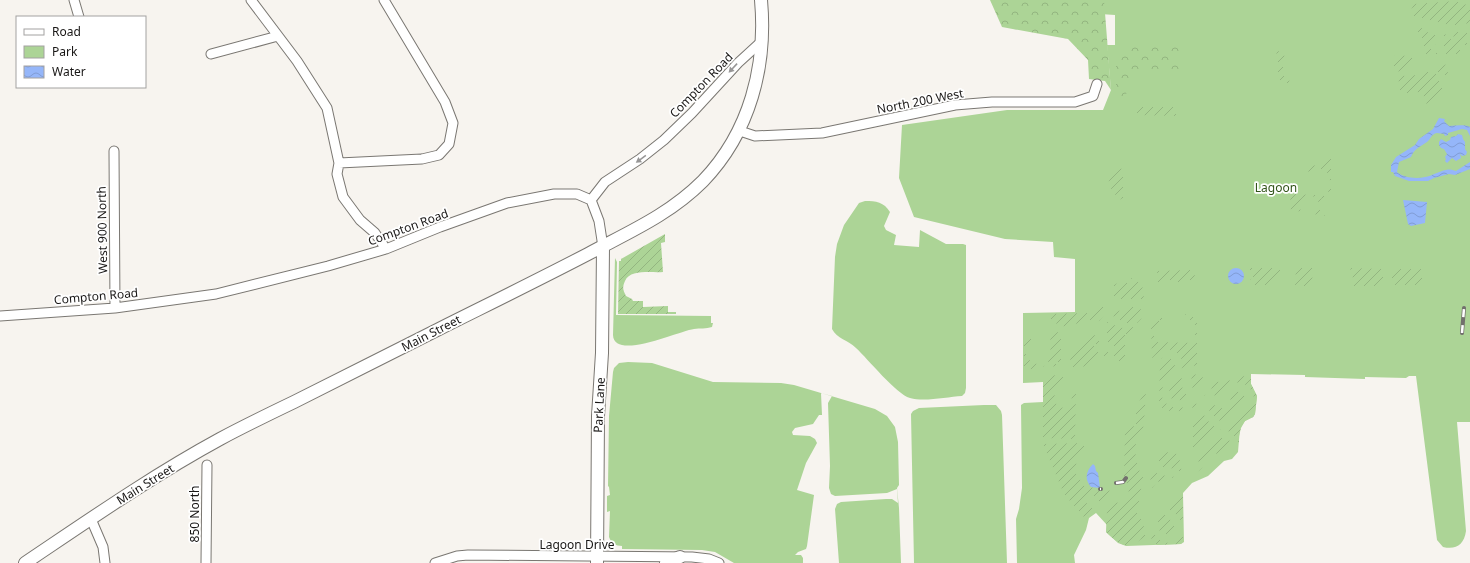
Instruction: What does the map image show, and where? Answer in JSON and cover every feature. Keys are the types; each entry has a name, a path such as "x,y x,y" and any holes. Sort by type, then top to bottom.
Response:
{"main road":[{"name":"Main Street","path":"25,563 145,483 220,438 603,247 666,212 704,180 723,157 740,131 755,87 760,64 762,41 761,0"},
{"name":"Park Lane","path":"597,560 598,416 603,318 603,247"},
{"path":"666,563 680,557"}],"street":[{"path":"74,0 78,16"},
{"path":"251,0 297,61 327,108 339,163 337,174 343,196 360,220 375,233 386,249"},
{"path":"339,163 422,159 438,155 449,144 453,123 445,102 384,0"},
{"path":"211,54 278,36"},
{"name":"Compton Road","path":"0,316 115,308 216,294 328,266 386,249 440,227 507,203 554,194 577,194 591,200 606,182 640,159 664,140 692,113 738,63 762,41"},
{"name":"North 200 West","path":"740,131 755,136 822,133 955,105 992,102 1075,102 1093,96 1097,84"},
{"name":"West 900 North","path":"114,151 115,308"},
{"path":"591,200 599,221 603,247"},
{"name":"850 North","path":"206,563 207,465"},
{"path":"91,519 103,547 106,563"},
{"name":"Lagoon Drive","path":"435,563 457,556 493,559 597,560 680,557 709,559 719,563"}],"green space":[{"path":"990,0 1104,0 1111,90 1105,81 1089,79 1088,60 1068,39 1002,27"},
{"name":"Lagoon","path":"1008,0 1470,0 1470,422 1457,422 1466,531 1463,540 1459,545 1452,548 1443,547 1437,540 1416,376 1409,376 1406,378 1365,377 1365,379 1305,377 1305,375 1251,374 1251,384 1257,396 1255,414 1253,417 1245,421 1240,428 1238,452 1232,459 1224,461 1208,476 1192,483 1183,493 1184,542 1181,544 1126,546 1118,543 1106,532 1107,525 1096,513 1089,518 1086,530 1074,555 1075,563 1017,563 1016,519 1022,488 1021,405 1024,403 1043,402 1043,382 1023,383 1023,313 1075,312 1075,259 1054,257 1053,242 1005,239 914,217 899,178 902,125 1007,110 1103,110 1111,90 1107,45 1115,45 1115,15 1085,13"},
{"path":"1456,1 1461,4 1470,5 1470,23 1449,25 1414,16 1411,10 1414,4"},
{"path":"1418,29 1423,29 1421,31 1423,33 1426,31 1431,35 1436,35 1436,44 1431,45 1431,53 1444,53 1444,35 1450,33 1451,40 1454,40 1453,32 1467,32 1467,45 1460,45 1460,54 1424,54 1424,44 1418,44 1426,43 1426,38 1418,38"},
{"path":"1122,44 1181,45 1181,71 1151,73 1136,76 1130,82 1126,95 1116,99 1116,61"},
{"path":"1279,51 1283,51 1286,62 1283,63 1283,74 1284,76 1288,76 1290,83 1280,83 1280,79 1278,78 1278,55 1276,55"},
{"path":"1394,56 1408,57 1415,61 1410,68 1394,72"},
{"path":"1447,64 1447,75 1439,75 1439,88 1445,88 1445,91 1441,94 1438,100 1425,104 1422,93 1417,92 1412,96 1409,96 1406,91 1398,89 1399,79 1402,76 1418,75 1425,69 1428,69 1428,74 1438,74 1438,68"},
{"path":"1137,107 1176,107 1176,116 1137,115"},
{"path":"1331,154 1331,196 1328,191 1330,187 1330,180 1328,173 1321,169 1313,170 1309,173 1308,170 1312,166 1321,164 1322,159"},
{"path":"1117,168 1123,169 1123,198 1119,200 1108,184 1112,172"},
{"path":"1290,191 1297,191 1302,195 1311,194 1326,196 1326,198 1322,198 1320,201 1320,211 1326,216 1313,214 1318,210 1319,204 1314,197 1310,196 1306,196 1300,201 1299,206 1301,211 1291,212"},
{"path":"865,201 879,203 885,206 890,212 884,226 886,230 896,235 894,245 919,247 920,230 946,244 966,245 966,388 965,393 962,396 922,400 910,398 904,395 897,390 856,348 837,335 832,329 835,257 837,244 844,225 859,203"},
{"path":"665,234 665,242 661,243 663,272 641,272 631,275 625,281 623,289 626,296 633,301 643,301 643,307 668,306 668,312 676,312 676,314 618,314 619,261"},
{"path":"615,258 617,262 616,315 711,316 711,323 713,323 712,327 694,329 662,339 635,345 624,345 616,342 613,335"},
{"path":"1250,268 1280,268 1280,279 1273,285 1250,285 1250,280 1253,276 1250,274"},
{"path":"1296,268 1315,268 1312,276 1314,286 1295,286"},
{"path":"1350,268 1383,269 1383,286 1349,286 1353,277"},
{"path":"1392,269 1422,269 1422,285 1392,285"},
{"path":"1157,271 1194,271 1195,274 1194,279 1180,280 1180,282 1176,282 1176,280 1168,280 1162,284 1158,282"},
{"path":"1127,278 1127,284 1131,284 1131,278 1142,284 1144,299 1131,299 1129,296 1127,299 1114,299 1114,285"},
{"path":"1096,304 1100,304 1103,307 1105,314 1099,321 1090,322 1090,313 1096,313"},
{"path":"1130,307 1136,307 1144,311 1141,319 1137,323 1125,323 1113,316 1116,312"},
{"path":"1159,312 1162,312 1162,320 1159,320 1159,331 1154,331 1154,342 1195,343 1195,320 1186,320 1186,315 1182,315 1188,314 1190,317 1195,317 1197,320 1197,365 1187,370 1182,378 1182,388 1189,397 1183,399 1176,400 1169,396 1170,388 1181,371 1183,363 1179,355 1172,350 1166,350 1161,351 1152,358 1151,325"},
{"path":"1088,313 1088,320 1066,327 1057,324 1049,317 1049,314"},
{"path":"1107,322 1121,328 1135,327 1135,334 1125,334 1125,361 1118,361 1118,356 1100,356 1093,366 1073,367 1073,364 1070,364 1071,350 1090,336 1099,335 1099,344 1094,344 1094,352 1114,352 1114,342 1107,342"},
{"path":"1058,332 1061,334 1061,362 1056,362 1056,366 1044,370 1043,367 1049,363 1047,359 1050,351 1051,337"},
{"path":"1024,339 1036,339 1028,344 1026,348 1026,355 1028,359 1036,363 1038,368 1024,370"},
{"path":"1167,357 1173,360 1175,365 1163,388 1162,397 1165,402 1169,406 1176,408 1185,407 1193,402 1197,404 1197,406 1173,411 1159,405 1160,362 1162,358"},
{"path":"619,363 652,363 713,382 781,383 794,385 821,393 822,415 819,415 813,424 795,428 792,432 793,435 810,436 815,439 817,443 806,463 797,490 814,495 807,546 806,549 795,555 801,555 803,558 803,563 734,563 715,552 702,550 622,549 622,546 616,545 611,541 609,537 610,511 607,512 607,496 610,495 608,486 609,416 613,372 614,368"},
{"path":"1251,374 1251,384 1257,396 1255,414 1253,417 1245,421 1241,428 1239,443 1231,432 1224,430 1224,428 1242,416 1251,407 1254,402 1254,396 1249,387 1245,384 1234,383 1229,385 1221,395 1204,396 1211,389 1213,384 1212,379 1221,383"},
{"path":"1193,375 1200,375 1204,381 1203,386 1196,391 1191,386 1190,382"},
{"path":"1050,376 1062,376 1064,379 1056,392 1054,399 1058,406 1063,408 1068,407 1074,391 1078,390 1076,393 1075,439 1043,438 1043,382"},
{"path":"1146,390 1142,434 1136,443 1135,451 1138,468 1143,477 1138,507 1134,508 1134,513 1139,513 1145,530 1145,536 1134,544 1125,545 1116,541 1106,532 1106,516 1110,506 1128,498 1129,488 1124,476 1125,431 1127,427 1136,426 1136,407"},
{"path":"1235,392 1240,392 1243,394 1245,403 1223,421 1218,420 1205,407 1211,404 1221,408 1227,407"},
{"path":"832,396 875,409 887,416 895,427 898,442 899,485 897,488 899,508 901,563 839,563 835,509 837,504 841,502 886,499 892,499 898,503 897,489 887,493 835,496 831,494 829,488 830,466 828,403"},
{"path":"996,405 1001,411 1002,415 1007,563 914,563 911,414 919,408"},
{"path":"1196,415 1204,415 1211,425 1221,429 1213,432 1198,442 1193,448 1193,419"},
{"path":"1221,438 1226,438 1230,441 1229,450 1211,455 1202,468 1197,472 1200,452"},
{"path":"1084,443 1084,450 1077,458 1075,472 1085,487 1110,489 1103,505 1090,492 1083,500 1093,509 1084,517 1064,494 1043,444"},
{"path":"1169,452 1179,456 1183,474 1176,469 1163,467 1160,465 1160,456"},
{"path":"1151,471 1161,475 1175,477 1157,482 1152,488 1150,487"},
{"path":"1183,493 1183,523 1174,512 1170,510 1169,506 1171,501"},
{"path":"1160,511 1174,523 1174,528 1170,534 1164,534 1159,530 1158,521"},
{"path":"1152,529 1159,539 1167,543 1175,540 1183,530 1183,540 1181,544 1157,545 1151,538"}],"water":[{"path":"1439,118 1445,119 1444,121 1449,126 1462,125 1470,127 1470,136 1467,130 1462,129 1448,133 1448,135 1445,136 1444,134 1437,133 1432,135 1427,142 1420,146 1412,154 1411,157 1399,162 1397,172 1407,177 1422,178 1441,171 1456,171 1470,162 1470,169 1455,175 1449,174 1428,181 1409,181 1395,176 1393,172 1391,172 1391,165 1396,157 1415,145 1419,139 1433,129"},
{"path":"1458,134 1462,135 1465,142 1465,149 1467,152 1466,155 1462,156 1460,154 1461,158 1456,161 1452,158 1447,163 1445,161 1445,157 1447,154 1439,145 1439,142 1441,139 1446,142 1450,140 1451,137"},
{"path":"1403,200 1427,202 1425,223 1411,226 1408,224"},
{"path":"1236,268 1243,273 1244,276 1239,283 1236,284 1229,279 1228,276 1233,269"},
{"path":"1093,464 1098,473 1100,488 1091,487 1087,481 1087,472"}],"railway":[{"path":"1462,333 1464,308"},
{"path":"1116,483 1123,482 1126,478"}]}
